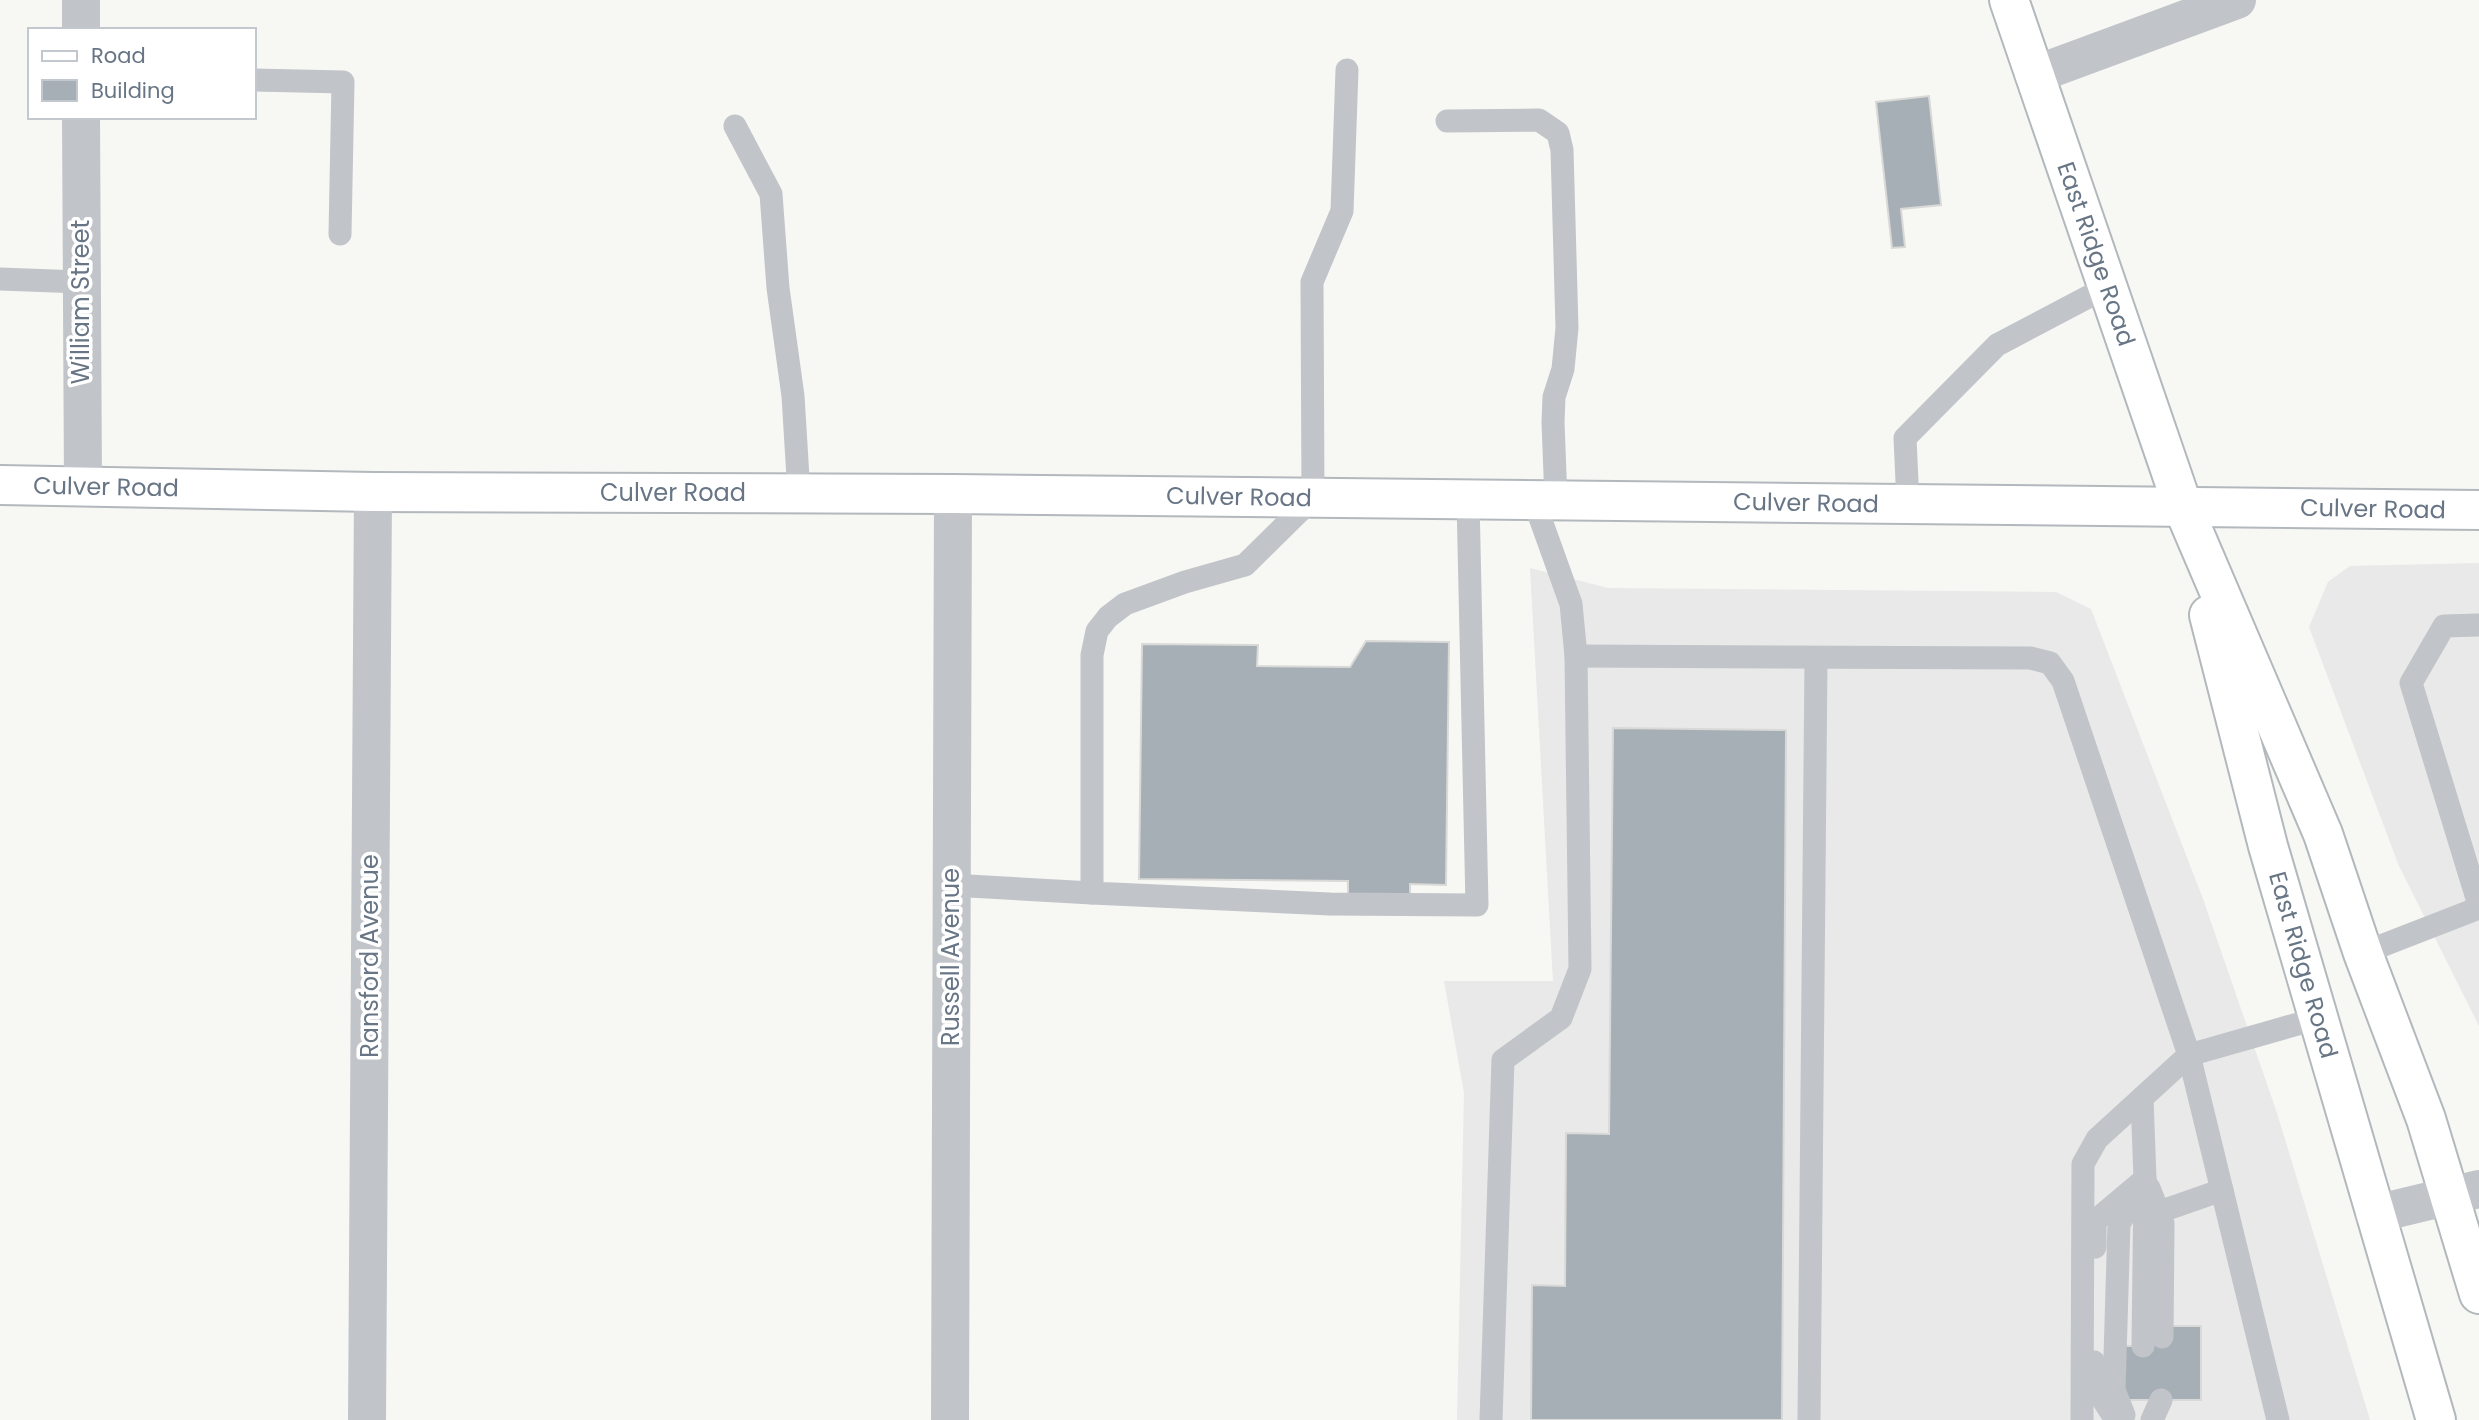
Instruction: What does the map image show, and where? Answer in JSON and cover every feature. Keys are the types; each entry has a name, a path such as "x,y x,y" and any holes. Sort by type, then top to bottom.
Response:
{"main road":[{"name":"East Ridge Road","path":"2008,0 2183,508 2323,834 2363,953 2426,1119 2465,1192 2479,1294"},
{"name":"Culver Road","path":"0,485 373,492 953,494 2479,510"},
{"name":"East Ridge Road","path":"2183,508 2250,778 2436,1420"}],"street":[{"path":"81,0 81,28"},
{"path":"2034,75 2237,0"},
{"name":"William Street","path":"81,119 83,486"},
{"name":"Ransford Avenue","path":"367,1420 373,492"},
{"name":"Russell Avenue","path":"950,1420 953,494"},
{"path":"2375,1214 2465,1192"}],"lane":[{"path":"1092,893 1092,655 1097,631 1108,617 1125,604 1185,582 1245,565 1313,498 1312,282 1342,211 1347,70"},
{"path":"256,80 344,82 340,234"},
{"path":"1447,121 1539,120 1558,133 1562,150 1567,328 1563,369 1554,397 1545,501 1571,604 1576,656 1580,969 1560,1018 1503,1060 1491,1420"},
{"path":"735,125 771,194 778,288 793,396 799,494"},
{"path":"0,279 81,282"},
{"path":"1908,505 1905,438 1997,345 2107,287"},
{"path":"951,885 1330,904 1477,905 1468,500"},
{"path":"2363,953 2479,906 2411,683 2444,625 2479,625"},
{"path":"1576,656 2029,658 2050,663 2063,681 2189,1055 2278,1420"},
{"path":"1809,1420 1816,659"},
{"path":"2082,1420 2083,1164 2097,1139 2189,1055 2319,1018"},
{"path":"2142,1098 2145,1179 2156,1219 2152,1341"},
{"path":"2125,1420 2114,1390 2119,1224 2145,1179"},
{"path":"2116,1420 2093,1384 2095,1221 2145,1179"},
{"path":"2156,1219 2222,1190"}],"shaded area":[{"path":"2479,563 2479,1026 2399,866 2309,627 2328,582 2350,566"},
{"path":"1530,568 1608,588 2056,592 2091,609 2203,899 2277,1113 2370,1420 1457,1420 1464,1093 1444,981 1553,981"}],"building":[{"path":"1929,96 1941,205 1901,209 1905,247 1892,248 1876,102"},
{"path":"1366,641 1449,642 1446,885 1410,884 1410,901 1348,901 1348,881 1139,879 1142,644 1258,645 1257,666 1350,667"},
{"path":"1613,728 1786,730 1782,1420 1531,1420 1532,1285 1565,1286 1566,1133 1609,1134"},
{"path":"2165,1326 2201,1326 2201,1400 2123,1400 2123,1346 2145,1346"}]}
